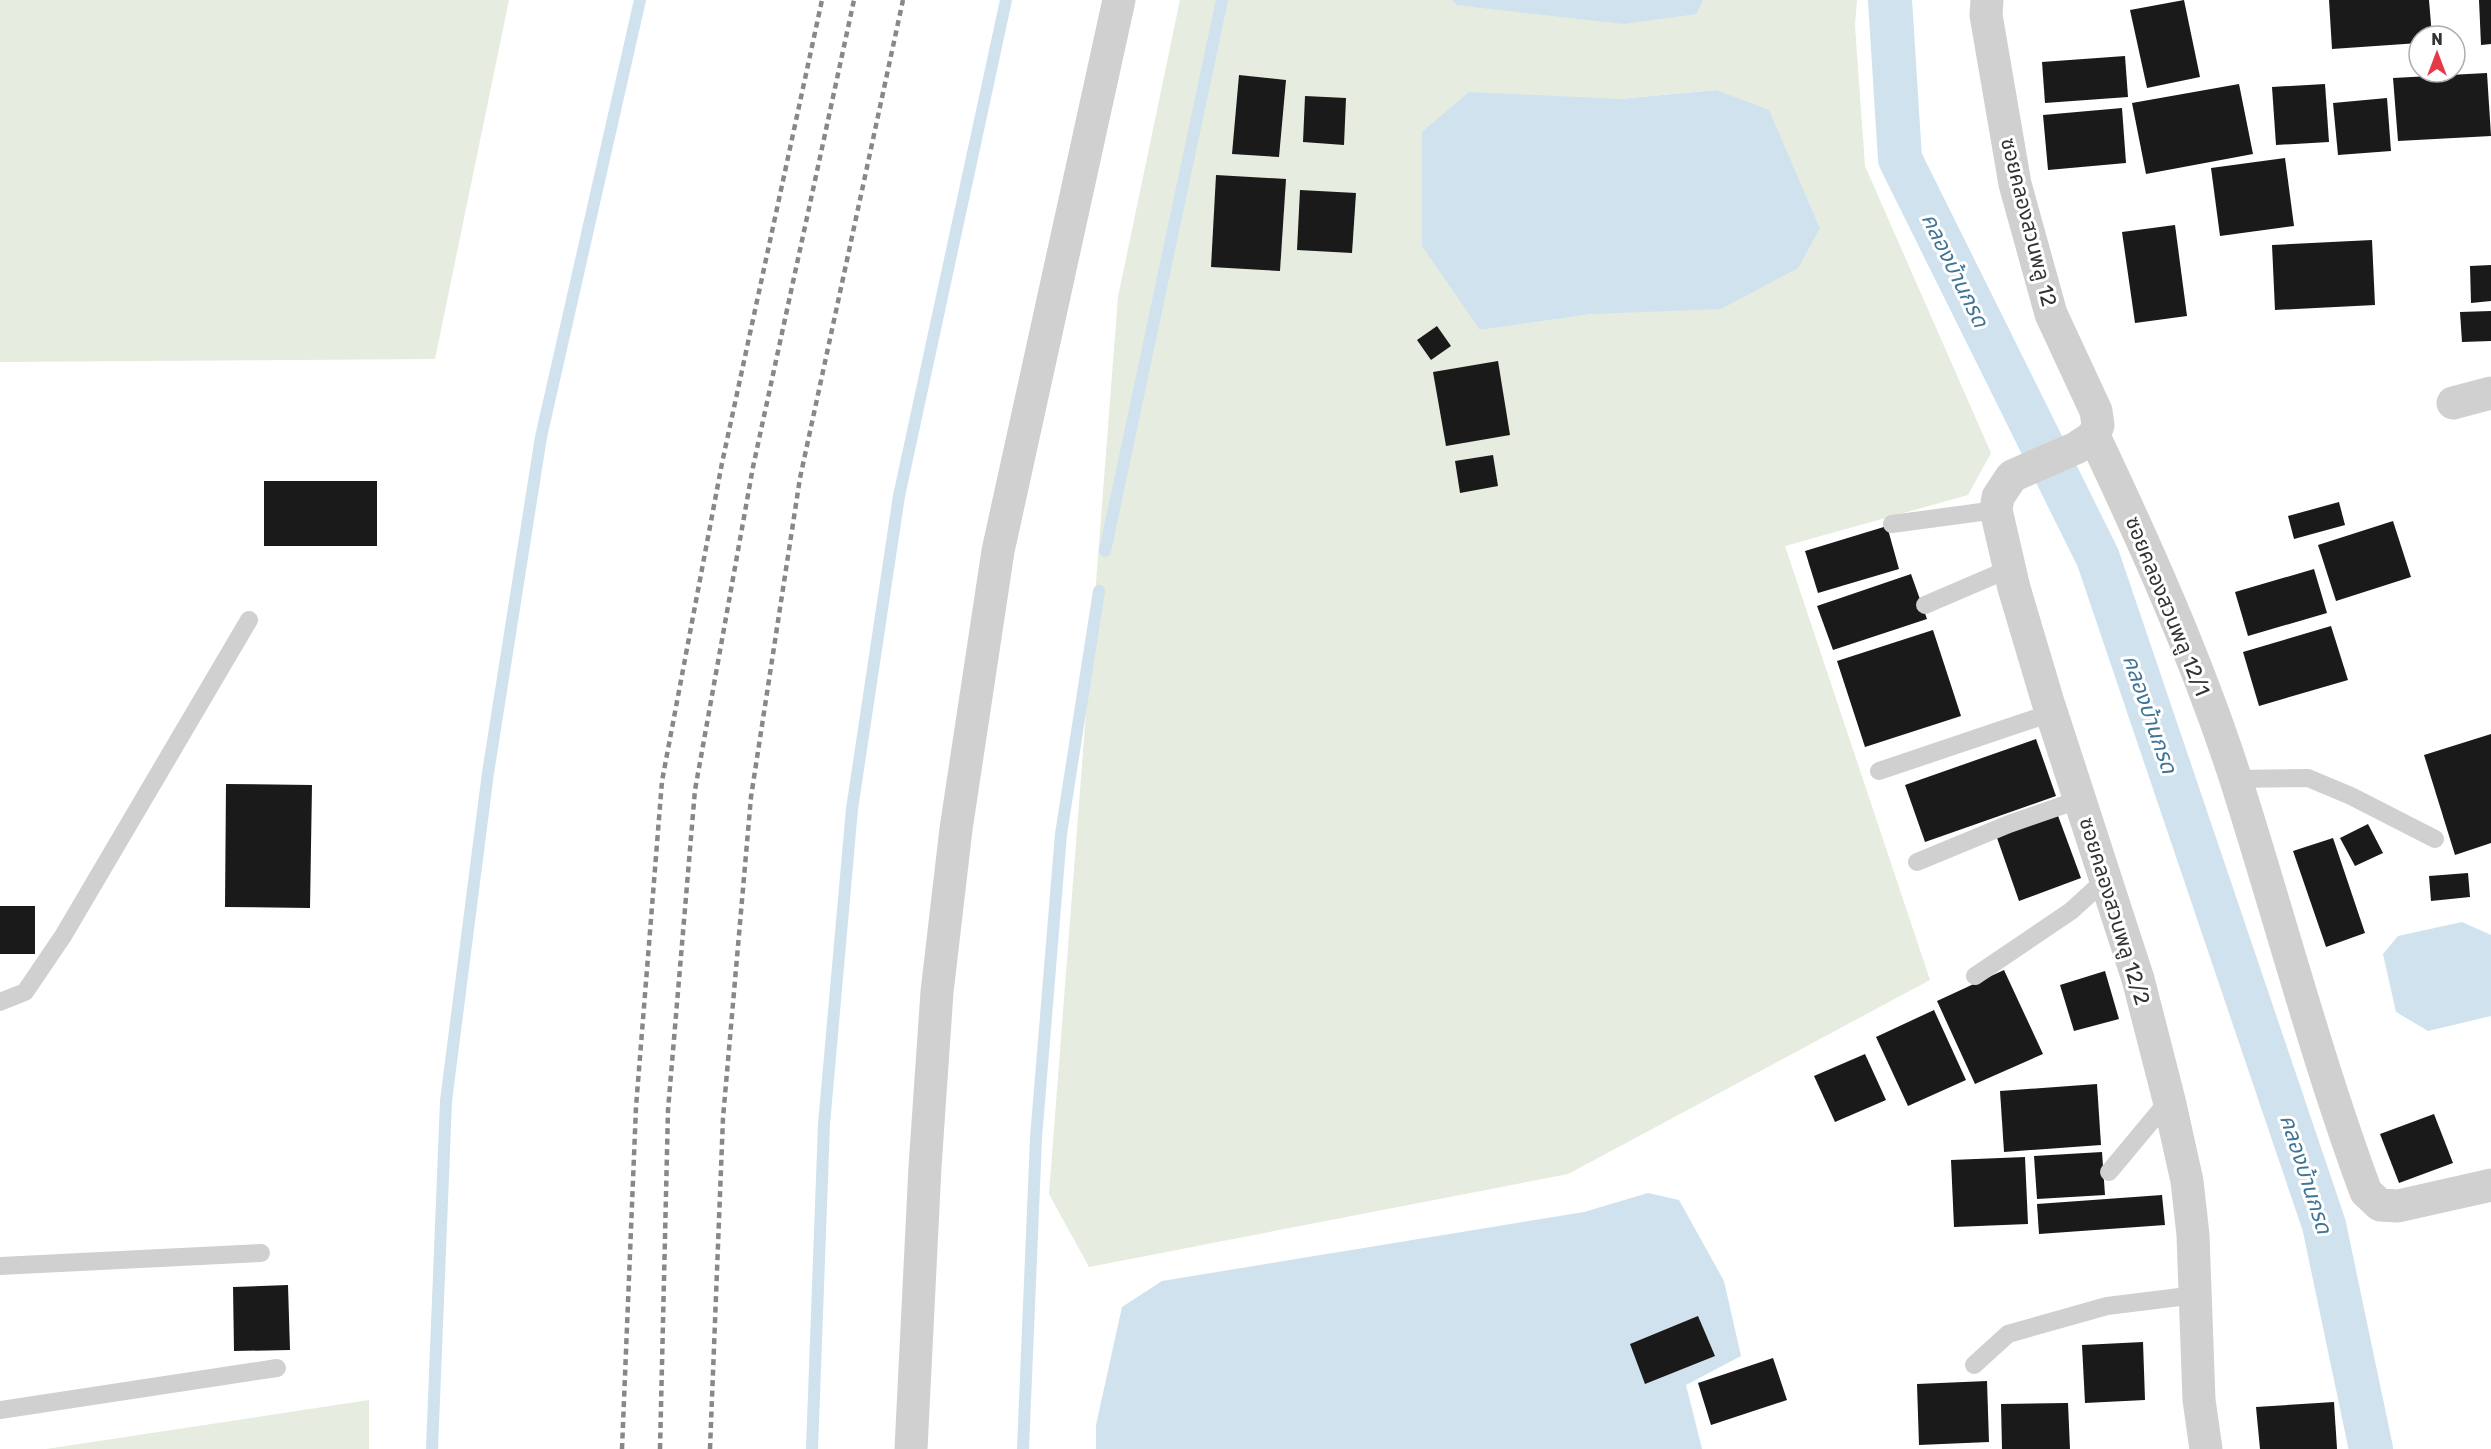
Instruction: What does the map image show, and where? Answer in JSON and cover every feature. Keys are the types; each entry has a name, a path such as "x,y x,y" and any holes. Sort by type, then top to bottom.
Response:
{"street":[{"path":"911,1449 924,1178 936,1016 958,818 998,550 1119,0"},
{"name":"ซอยคลองสวนพลู 12","path":"1987,0 1986,15 2015,184 2051,314 2096,411 2098,426 2085,442"},
{"path":"2453,403 2491,393"},
{"path":"1996,510 1998,497 2012,476 2085,442"},
{"name":"ซอยคลองสวนพลู 12/1","path":"2085,442 2148,550 2235,779 2323,1066 2366,1192 2380,1205 2398,1206 2491,1185"},
{"name":"ซอยคลองสวนพลู 12/2","path":"1996,510 2009,569 2051,713 2138,979 2169,1100 2187,1181 2196,1295 2199,1400 2206,1449"}],"lane":[{"path":"1892,524 1996,510"},
{"path":"1925,605 2009,569"},
{"path":"0,1002 25,992 63,936 249,620"},
{"path":"1879,771 2051,713"},
{"path":"2235,779 2308,778 2361,801 2435,839"},
{"path":"1917,862 2009,824 2081,799"},
{"path":"1975,976 2071,911 2105,880"},
{"path":"2109,1173 2169,1100"},
{"path":"0,1266 261,1253"},
{"path":"1974,1365 2008,1334 2107,1306 2196,1295"},
{"path":"0,1410 277,1368"}],"shaded area":[{"path":"0,0 509,0 435,359 0,362"},
{"path":"1180,0 1452,0 1456,5 1697,14 1703,0 1857,0 1855,26 1865,166 1991,453 1968,495 1785,546 1930,980 1568,1174 1089,1267 1049,1194 1118,297","holes":["1715,90 1769,111 1820,228 1592,314 1480,330 1619,99"]},
{"path":"369,1400 369,1449 46,1449"}],"water":[{"path":"1452,0 1703,0 1697,14 1623,24 1456,5"},
{"path":"1716,90 1769,110 1820,228 1798,268 1721,309 1592,314 1480,330 1422,246 1422,132 1469,92 1619,99"},
{"path":"2462,922 2491,935 2491,1016 2428,1031 2396,1012 2383,954 2398,936"},
{"path":"1648,1193 1679,1200 1724,1281 1741,1356 1686,1385 1702,1449 1096,1449 1096,1425 1122,1307 1162,1281 1584,1212"}],"building":[{"path":"2184,0 2200,77 2147,88 2130,10"},
{"path":"2329,0 2429,0 2431,24 2407,24 2407,44 2332,49"},
{"path":"2479,0 2491,0 2491,44 2481,45"},
{"path":"2125,56 2128,97 2045,103 2042,62"},
{"path":"2487,73 2491,136 2398,141 2393,78 2407,77 2407,84 2467,84 2467,74"},
{"path":"1239,75 1286,80 1279,157 1232,154"},
{"path":"2239,84 2253,154 2146,174 2132,103"},
{"path":"2325,84 2329,142 2276,145 2272,87"},
{"path":"1305,96 1346,98 1344,145 1303,142"},
{"path":"2387,98 2391,151 2338,155 2333,103"},
{"path":"2122,108 2126,163 2048,170 2043,115"},
{"path":"2285,158 2294,226 2220,236 2211,168"},
{"path":"1216,175 1286,179 1280,271 1211,267"},
{"path":"1300,190 1356,193 1352,253 1297,250"},
{"path":"2175,225 2187,316 2135,323 2122,232"},
{"path":"2372,240 2375,305 2275,310 2272,245"},
{"path":"2491,265 2491,301 2471,303 2470,266"},
{"path":"2491,311 2491,341 2462,342 2460,312"},
{"path":"1437,326 1451,346 1431,360 1417,340"},
{"path":"1498,361 1510,435 1446,446 1433,372"},
{"path":"1493,455 1498,486 1460,493 1455,461"},
{"path":"264,481 377,481 377,546 264,546"},
{"path":"2339,502 2345,525 2294,539 2288,516"},
{"path":"2393,521 2411,577 2336,601 2318,545"},
{"path":"1887,526 1899,569 1818,593 1805,551"},
{"path":"2314,569 2327,613 2248,636 2235,592"},
{"path":"1911,574 1927,619 1833,650 1817,606"},
{"path":"2331,626 2348,680 2259,706 2243,652"},
{"path":"1933,630 1961,716 1865,747 1837,661"},
{"path":"2491,734 2491,843 2455,855 2424,755"},
{"path":"2036,739 2056,796 1925,842 1905,785"},
{"path":"226,784 312,785 310,908 225,907"},
{"path":"2057,813 2081,878 2019,901 1996,835"},
{"path":"2368,824 2383,853 2355,866 2340,838"},
{"path":"2333,838 2365,933 2326,947 2293,851"},
{"path":"2468,873 2470,897 2431,901 2429,876"},
{"path":"0,906 35,906 35,954 0,954"},
{"path":"2004,970 2043,1054 1975,1084 1937,1001"},
{"path":"2105,971 2119,1019 2074,1031 2060,985"},
{"path":"1934,1010 1966,1080 1908,1106 1876,1037"},
{"path":"1865,1054 1886,1100 1835,1122 1814,1076"},
{"path":"2097,1084 2101,1145 2004,1152 2000,1091"},
{"path":"2434,1114 2453,1163 2399,1183 2380,1134"},
{"path":"2102,1152 2105,1195 2037,1199 2034,1156"},
{"path":"2025,1157 2028,1224 1954,1227 1951,1160"},
{"path":"2162,1195 2165,1225 2039,1234 2037,1204"},
{"path":"288,1285 290,1350 234,1351 233,1287"},
{"path":"1698,1316 1715,1356 1645,1384 1630,1344"},
{"path":"2143,1342 2145,1400 2085,1403 2082,1345"},
{"path":"1773,1358 1787,1400 1711,1425 1698,1383"},
{"path":"1987,1381 1989,1442 1919,1445 1917,1384"},
{"path":"2334,1402 2337,1449 2260,1449 2256,1407"},
{"path":"2068,1403 2070,1449 2002,1449 2001,1404"}],"waterway":[{"path":"432,1449 446,1101 488,773 541,437 640,0"},
{"path":"812,1449 824,1124 852,809 899,496 1006,0"},
{"path":"1105,551 1222,0"},
{"name":"คลองบ้านกรด","path":"1890,0 1900,159 2098,558 2324,1225 2371,1449"},
{"path":"1023,1449 1036,1138 1061,834 1099,591"}],"railway":[{"path":"622,1449 636,1107 662,781 722,463 822,0"},
{"path":"660,1449 668,1110 695,790 753,467 854,0"},
{"path":"710,1449 723,1118 751,797 800,478 903,0"}]}
